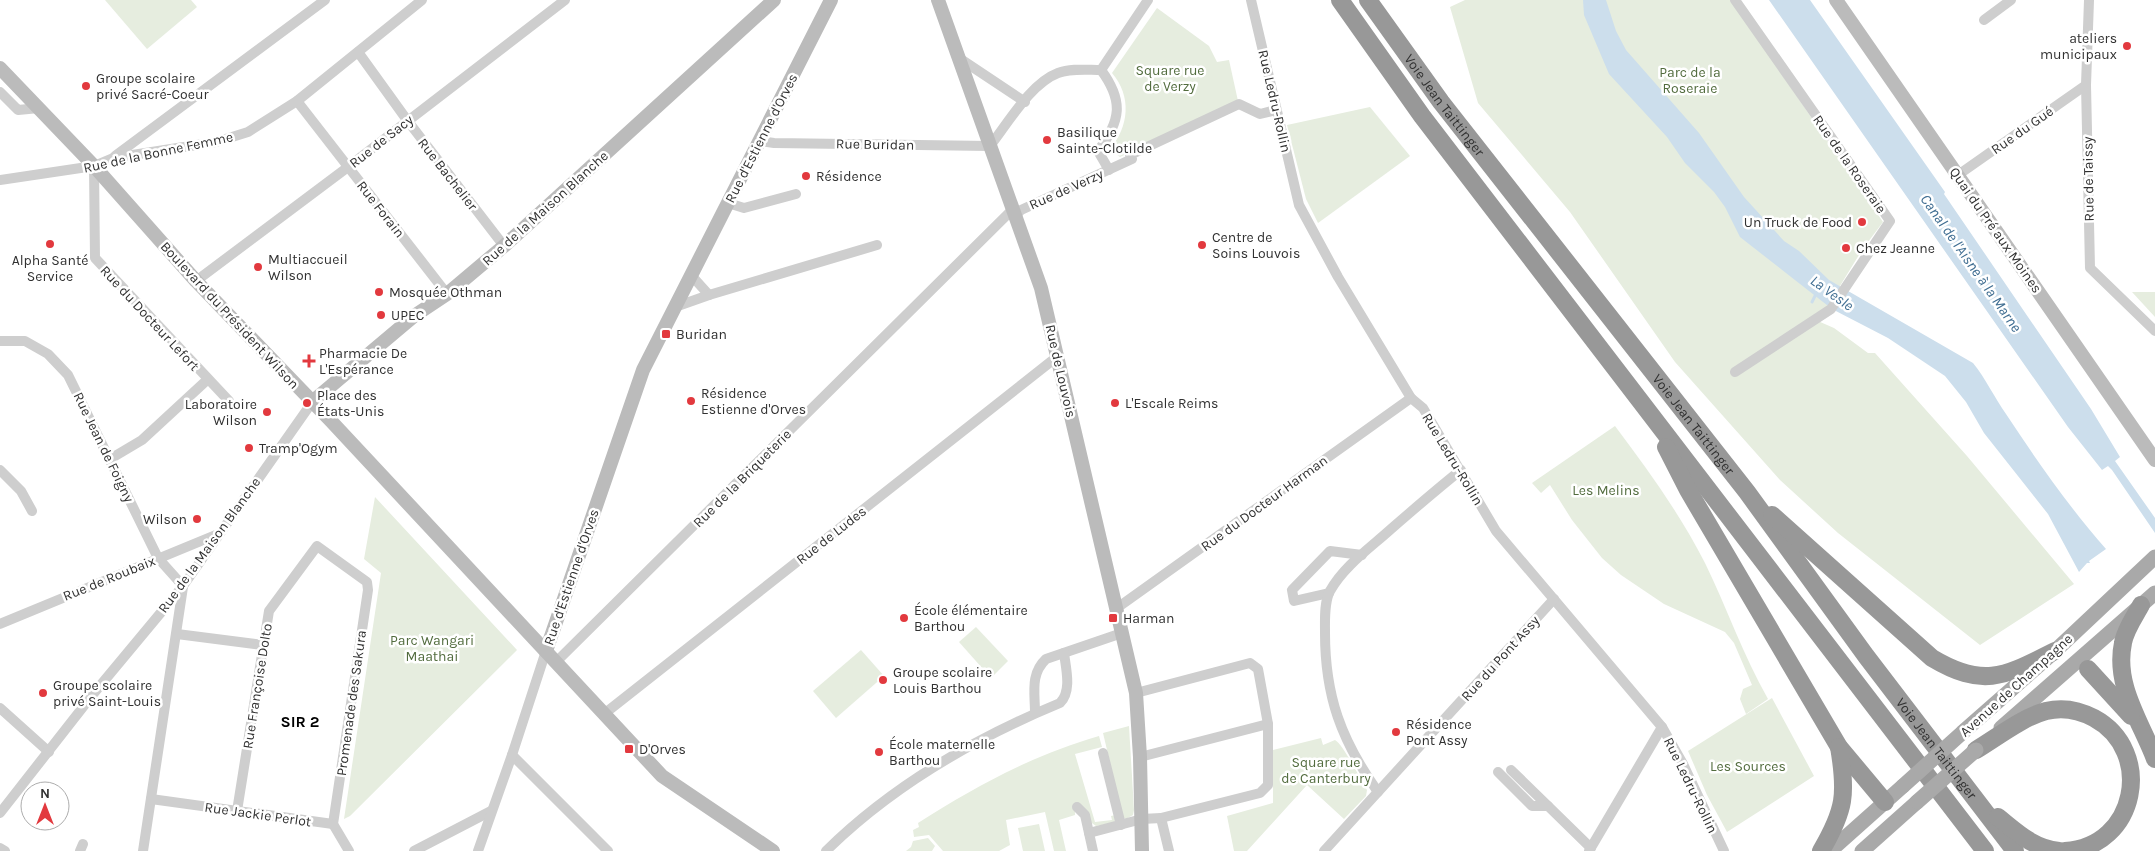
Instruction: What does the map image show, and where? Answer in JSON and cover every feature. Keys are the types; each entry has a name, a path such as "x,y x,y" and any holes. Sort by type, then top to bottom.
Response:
{"highway":[{"name":"Voie Jean Taittinger","path":"1340,0 1422,116 1985,851"},
{"name":"Voie Jean Taittinger","path":"1368,0 1441,102 1747,492 1866,656 2015,851"},
{"path":"1642,403 1688,490 1839,747 1885,802"},
{"path":"1747,492 1932,658 1952,670 1979,676 1997,676 2016,670 2055,651"},
{"path":"2139,726 2120,668 2123,641 2141,605"},
{"path":"2082,665 2139,726 2149,742 2155,759"},
{"path":"1976,750 2035,714 2048,711 2078,711 2103,722 2114,730 2126,747 2132,766 2133,793 2129,805 2123,817 2107,836 2085,848 2065,851"},
{"path":"1821,851 1836,826 1843,798 1844,781 1839,747"},
{"path":"1974,797 2022,838 2035,845 2059,851"}],"main road":[{"name":"Avenue de Champagne","path":"1830,851 2055,651 2155,557"},
{"name":"Avenue de Champagne","path":"1862,851 1976,750 2082,665 2155,593"},
{"path":"2055,651 2082,665"},
{"path":"1885,802 1899,818"}],"street":[{"path":"113,158 325,0"},
{"name":"Rue de la Bonne Femme","path":"0,180 94,166 113,158 216,142 248,132 297,101 422,0"},
{"name":"Rue de Sacy","path":"196,281 565,0"},
{"name":"Rue de la Maison Blanche","path":"0,813 94,693 183,586 313,401 414,316 447,294 504,246 774,0"},
{"name":"Rue d'Estienne d'Orves","path":"480,849 491,811 512,755 643,370 832,0"},
{"name":"Rue de Louvois","path":"938,0 1041,288 1058,356 1136,693 1140,757 1142,851"},
{"path":"1101,70 1148,0"},
{"name":"Rue Ledru-Rollin","path":"1251,0 1299,205 1338,277 1410,398 1422,408 1496,531 1662,727 1683,764 1724,851"},
{"name":"Rue de la Roseraie","path":"1735,0 1890,221 1831,309 1735,372"},
{"name":"Quai du Pré aux Moines","path":"1836,0 2155,460"},
{"path":"1984,20 2011,0"},
{"name":"Rue de Taissy","path":"2088,0 2086,85 2090,268 2155,331"},
{"name":"Rue Bachelier","path":"358,52 407,120 504,246"},
{"path":"958,58 1025,102"},
{"name":"Boulevard du Président Wilson","path":"0,68 94,166 196,281 313,401 662,776 773,851"},
{"path":"990,146 1025,102 1047,79 1059,72 1101,70"},
{"path":"1101,70 1114,90 1117,101 1114,127 1098,151 1109,170"},
{"name":"Rue du Gué","path":"1958,175 2086,85"},
{"path":"0,92 18,110 39,108"},
{"name":"Rue Forain","path":"297,101 447,294"},
{"name":"Rue de Verzy","path":"1014,212 1132,159 1130,155 1239,104 1260,114 1276,110"},
{"name":"Rue Buridan","path":"760,141 774,143 990,146"},
{"name":"Rue du Docteur Lefort","path":"94,166 95,258 229,402"},
{"path":"728,203 744,208 796,194"},
{"name":"Rue de la Briqueterie","path":"556,662 1014,212"},
{"path":"675,307 876,245"},
{"path":"691,275 709,295"},
{"name":"Rue Jean de Foigny","path":"0,342 25,341 48,354 68,375 158,558 183,586"},
{"name":"Rue de Ludes","path":"604,714 1058,356"},
{"name":"Rue du Docteur Lefort","path":"110,459 142,440 207,380"},
{"name":"Rue du Docteur Harman","path":"1117,608 1410,398"},
{"path":"0,470 21,491 32,511"},
{"path":"1378,792 1359,766 1340,727 1328,688 1325,656 1325,619 1329,593 1341,574 1362,554 1461,470"},
{"name":"Rue de Roubaix","path":"0,624 218,534"},
{"name":"Rue Françoise Dolto","path":"237,811 269,611 317,546 367,582"},
{"path":"1329,593 1294,601 1292,590 1330,551 1362,554"},
{"name":"Promenade des Sakura","path":"333,824 368,590 367,582"},
{"path":"144,851 183,586"},
{"name":"Rue du Pont Assy","path":"1324,851 1554,598"},
{"path":"1035,713 1034,677 1039,666 1046,659 1122,633"},
{"path":"177,634 263,644"},
{"path":"826,851 842,835 896,791 934,766 1003,728 1060,703 1065,698 1067,688 1064,653"},
{"path":"1089,833 1142,820 1161,818 1260,793 1268,785 1268,724 1258,669 1250,663 1136,693"},
{"path":"0,708 49,752"},
{"path":"1140,757 1268,724"},
{"path":"1511,770 1590,849 1662,727"},
{"path":"1103,753 1121,825"},
{"path":"512,755 608,851"},
{"path":"1498,772 1532,806 1548,806"},
{"name":"Rue Jackie Perlot","path":"151,799 333,824"},
{"path":"1077,807 1085,815 1093,851"},
{"path":"414,851 491,811"},
{"path":"1161,818 1168,851"},
{"path":"333,824 349,851"},
{"path":"0,848 5,851"}],"green space":[{"path":"105,0 191,0 197,7 147,49"},
{"name":"Parc de la Roseraie","path":"1465,0 1731,0 1883,222 1862,250 1827,307 1811,318 1834,328 1868,353 1875,353 1967,456 2074,584 1980,645 1838,533 1780,480 1675,362 1570,212 1478,103 1450,7"},
{"name":"Square rue de Verzy","path":"1157,8 1209,46 1217,62 1229,60 1238,101 1120,157 1110,149 1121,131 1126,111 1123,91 1112,73"},
{"path":"1370,107 1410,156 1318,223 1306,199 1287,125"},
{"path":"2132,292 2155,292 2155,317"},
{"name":"Les Melins","path":"1615,426 1685,527 1705,563 1751,666 1768,699 1746,714 1740,699 1743,689 1752,685 1734,643 1725,632 1664,604 1621,575 1602,558 1572,520 1550,485 1541,493 1532,483"},
{"name":"Parc Wangari Maathai","path":"375,497 517,650 350,816 344,819 381,573 364,559"},
{"path":"976,627 1008,661 991,678 959,642"},
{"path":"861,650 884,676 836,718 813,691"},
{"name":"Les Sources","path":"1772,698 1814,776 1727,832 1707,795 1688,751"},
{"path":"1129,726 1134,810 1133,815 1126,819 1123,817 1103,733"},
{"path":"1099,736 1102,747 1075,754 1095,822 1112,820 1111,816 1116,815 1117,819 1113,823 1096,826 1075,811 1075,815 1059,820 1066,851 1054,851 1045,812 1006,820 1010,845 999,851 943,851 929,835 914,837 913,830 919,827 918,823 962,796 1028,762"},
{"name":"Square rue de Canterbury","path":"1321,738 1323,745 1335,740 1342,748 1367,790 1366,796 1344,819 1307,785 1247,851 1234,851 1227,816 1273,803 1273,750"},
{"path":"1039,824 1045,851 1023,851 1018,828"},
{"path":"928,838 935,846 932,851 906,851 911,847 913,841"}],"water":[{"name":"La Vesle","path":"1583,0 1606,0 1616,31 1626,50 1699,133 1744,197 1784,241 1799,251 1829,280 1973,363 2066,500 2106,549 2089,561 2090,563 2087,563 2079,572 2048,514 1984,433 1966,402 1945,376 1888,338 1832,309 1740,237 1725,207 1714,192 1685,163 1667,137 1609,74 1584,15"},
{"name":"Canal de l'Aisne à la Marne","path":"1769,0 1810,0 1945,192 1944,194 2091,409 2120,457 2115,461 2155,518 2155,533 2112,470 2108,466 2102,470 2068,427"}],"waterway":[{"name":"La Vesle","path":"1812,302 1816,294"}],"place":[{"name":"ateliers municipaux","path":"2127,46"},
{"name":"Groupe scolaire privé Sacré-Coeur","path":"86,86"},
{"name":"Basilique Sainte-Clotilde","path":"1047,140"},
{"name":"Résidence","path":"806,176"},
{"name":"Un Truck de Food","path":"1862,222"},
{"name":"Alpha Santé Service","path":"50,244"},
{"name":"Centre de Soins Louvois","path":"1202,245"},
{"name":"Chez Jeanne","path":"1846,248"},
{"name":"Multiaccueil Wilson","path":"258,267"},
{"name":"Mosquée Othman","path":"379,292"},
{"name":"UPEC","path":"381,315"},
{"name":"Buridan","path":"666,334"},
{"name":"Pharmacie De L'Espérance","path":"309,361"},
{"name":"Résidence Estienne d'Orves","path":"691,401"},
{"name":"Place des États-Unis","path":"307,403"},
{"name":"L'Escale Reims","path":"1115,403"},
{"name":"Laboratoire Wilson","path":"267,412"},
{"name":"Tramp'Ogym","path":"249,448"},
{"name":"Wilson","path":"197,519"},
{"name":"École élémentaire Barthou","path":"904,618"},
{"name":"Harman","path":"1113,618"},
{"name":"Groupe scolaire Louis Barthou","path":"883,680"},
{"name":"Groupe scolaire privé Saint-Louis","path":"43,693"},
{"name":"Résidence Pont Assy","path":"1396,732"},
{"name":"D'Orves","path":"629,749"},
{"name":"École maternelle Barthou","path":"879,752"}],"district":[{"name":"SIR 2","path":"300,721"}]}
